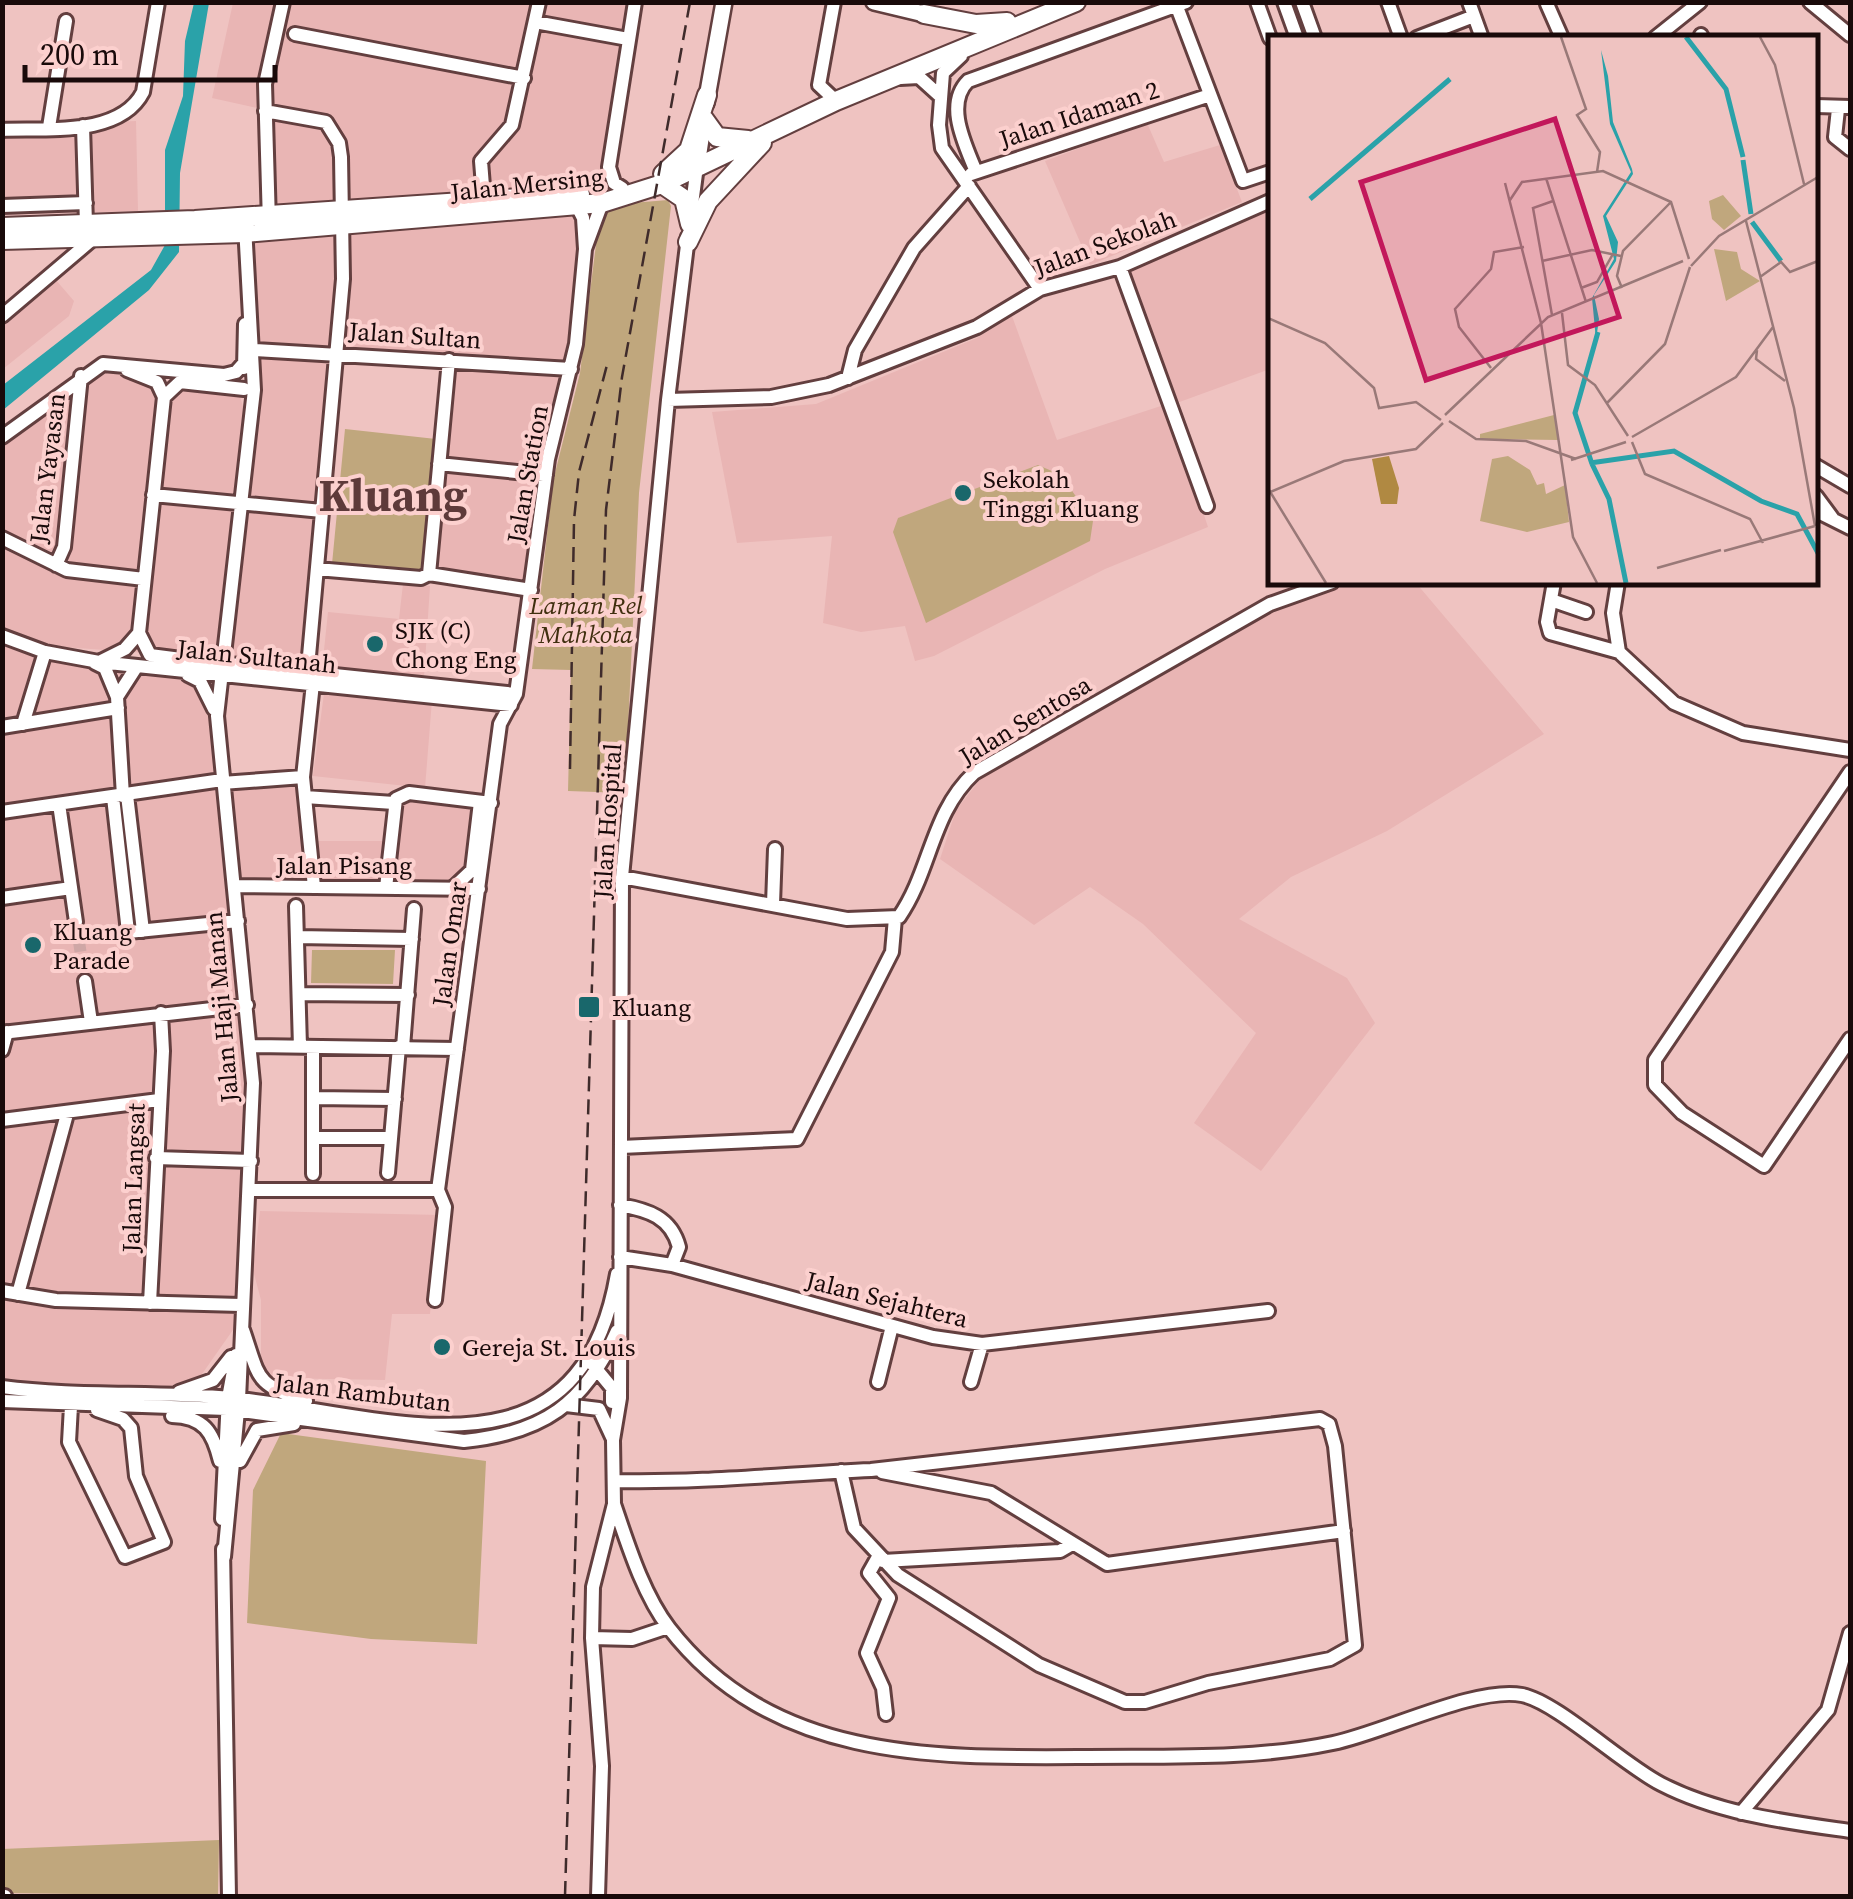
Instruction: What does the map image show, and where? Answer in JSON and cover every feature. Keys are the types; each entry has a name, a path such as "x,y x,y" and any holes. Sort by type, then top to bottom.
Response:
{"highway":[{"path":"924,14 1000,24 1055,2"},
{"name":"Jalan Mersing","path":"2,240 91,230 512,211 602,203 697,166 836,101 1076,2"},
{"path":"885,80 954,40 950,28 924,14"},
{"path":"689,233 684,199 662,180 688,150 707,95"},
{"path":"704,119 711,133 722,140 753,140"},
{"path":"689,233 725,178 786,124"},
{"name":"Jalan Mersing","path":"343,218 484,199 622,188 662,180"},
{"path":"484,199 490,208 512,211"},
{"name":"Jalan Mersing","path":"2,226 91,230"}],"main road":[{"path":"874,2 924,14"},
{"path":"697,166 724,3"}],"street":[{"path":"2,130 84,126 110,120 136,104 143,92 158,2"},
{"path":"269,223 265,84 283,2"},
{"path":"484,199 481,162 509,132 538,2"},
{"path":"622,188 614,183 608,167 634,2"},
{"path":"834,2 819,85 836,101"},
{"path":"1256,2 1269,35"},
{"path":"1284,2 1296,35"},
{"path":"1302,2 1314,35"},
{"path":"1388,2 1400,35"},
{"path":"1659,35 1700,2"},
{"path":"1810,2 1850,35"},
{"path":"1547,4 1561,35"},
{"path":"848,378 855,350 906,262 969,178 958,116 959,95 968,81 1181,5 1243,180 1268,173"},
{"path":"1422,35 1471,9 1481,35"},
{"path":"50,128 66,20"},
{"path":"535,22 628,40"},
{"path":"1020,24 948,64 940,96 942,148 969,178 1040,289"},
{"path":"295,34 524,78"},
{"path":"885,80 919,77 940,96"},
{"name":"Jalan Idaman 2","path":"969,178 1210,95"},
{"path":"1818,106 1844,108 1835,137 1850,149"},
{"path":"265,111 326,122 339,142 341,161 338,352 309,656 313,679 303,778 314,887"},
{"path":"2,316 91,230 86,203 84,126"},
{"name":"Jalan Hospital","path":"614,1504 613,1440 620,1398 622,877 668,400 697,166"},
{"name":"Jalan Sekolah","path":"668,400 771,397 848,378 977,327 1040,289 1120,267 1268,202"},
{"path":"2,206 86,203"},
{"name":"Jalan Station","path":"585,249 602,203"},
{"name":"Jalan Station","path":"514,700 546,475 571,369 585,249 584,218 578,206"},
{"path":"245,224 248,317 244,389 249,410"},
{"path":"1120,267 1207,506"},
{"name":"Jalan Haji Manan","path":"230,1896 224,1557 250,1190 252,1049 217,716 255,350 248,317"},
{"name":"Jalan Sultan","path":"255,350 571,369"},
{"path":"429,574 450,360"},
{"path":"2,437 81,376 112,362 224,375 236,372 244,362"},
{"path":"96,662 124,649 139,633 164,396 157,382 112,362"},
{"name":"Jalan Yayasan","path":"56,565 64,547 81,376"},
{"path":"164,396 180,382 244,389"},
{"path":"439,464 546,475"},
{"path":"1818,467 1850,486"},
{"path":"153,495 322,511"},
{"path":"1818,499 1833,519"},
{"path":"1818,511 1850,528"},
{"path":"2,538 56,565 144,579"},
{"path":"317,568 421,578 429,574 531,590"},
{"name":"Jalan Sentosa","path":"621,1147 796,1138 892,952 895,918 906,907 942,813 974,773 1270,604 1324,585"},
{"path":"1554,585 1546,622 1550,633 1619,652 1674,704 1743,733 1850,750"},
{"path":"1618,585 1613,614 1619,652"},
{"path":"1551,600 1586,612"},
{"name":"Jalan Sultanah","path":"139,633 150,654 219,668 514,700"},
{"name":"Jalan Sultanah","path":"2,636 45,652 96,662 168,669 219,668"},
{"path":"23,724 45,652"},
{"path":"296,677 309,656"},
{"path":"96,662 105,668 118,707 124,762 129,766 124,795 128,932 238,921"},
{"path":"118,707 136,666"},
{"path":"168,669 200,680 217,716"},
{"name":"Jalan Omar","path":"436,1300 445,1207 438,1190 479,888 485,802 500,724 514,700"},
{"path":"2,727 118,707"},
{"path":"1850,772 1655,1060 1654,1086 1682,1112 1764,1166 1850,1039"},
{"path":"2,812 222,783 303,778"},
{"path":"305,797 394,804 409,794 485,802 472,870 453,888"},
{"path":"124,795 143,931"},
{"path":"59,804 76,922"},
{"path":"386,888 394,804"},
{"path":"774,904 775,849"},
{"path":"622,877 848,919 895,918"},
{"name":"Jalan Pisang","path":"234,886 479,888"},
{"path":"2,898 71,888"},
{"path":"296,906 299,994 313,1098 313,1174"},
{"path":"388,1173 414,909"},
{"path":"297,937 412,938"},
{"path":"85,981 90,1022"},
{"path":"299,994 408,995"},
{"path":"2,1050 5,1032 202,1008 211,1002 246,1001"},
{"name":"Jalan Langsat","path":"150,1303 159,1100 157,1013"},
{"path":"252,1049 457,1049"},
{"path":"313,1098 394,1099"},
{"path":"2,1120 159,1100"},
{"path":"18,1294 67,1114"},
{"path":"313,1138 391,1138"},
{"path":"156,1158 251,1161"},
{"path":"250,1190 438,1190"},
{"path":"620,1206 655,1214 668,1224 679,1247 672,1265"},
{"name":"Jalan Sejahtera","path":"620,1257 672,1265 892,1326 982,1344 1268,1311"},
{"name":"Jalan Rambutan","path":"2,1386 168,1396 406,1425 463,1428 504,1422 556,1395 593,1365 620,1257"},
{"path":"2,1290 56,1300 241,1305"},
{"name":"Jalan Rambutan","path":"326,1416 464,1441 501,1437 542,1424 566,1405 620,1324"},
{"path":"878,1382 892,1326"},
{"path":"168,1396 213,1380 230,1361 240,1336"},
{"path":"240,1336 267,1388 326,1416"},
{"path":"972,1382 982,1344"},
{"path":"593,1365 612,1388 613,1440"},
{"name":"Jalan Rambutan","path":"2,1401 121,1407 233,1404"},
{"path":"566,1405 598,1410 613,1440"},
{"path":"71,1406 69,1442 124,1557 163,1545 136,1476 131,1428 123,1419 88,1406"},
{"path":"121,1407 144,1415 198,1420 212,1435 228,1476"},
{"path":"228,1476 256,1430 326,1416"},
{"path":"614,1481 721,1482 840,1471 872,1470 1320,1418 1332,1433 1355,1645 1330,1658 1145,1702 1125,1702 1038,1665 922,1594 880,1559 850,1519 840,1471"},
{"path":"872,1470 991,1493 1107,1564 1344,1531"},
{"path":"598,1896 602,1766 592,1638 593,1587 614,1504"},
{"path":"614,1504 627,1543 668,1627 714,1675 768,1710 816,1732 871,1748 919,1755 999,1757 1274,1752 1382,1731 1475,1699 1521,1695 1544,1704 1608,1752 1661,1784 1741,1813 1850,1831"},
{"path":"1040,1551 1043,1524"},
{"path":"602,1543 615,1539 627,1543"},
{"path":"886,1714 882,1688 867,1653 889,1598 869,1573 880,1559 1060,1551 1072,1544"},
{"path":"592,1638 632,1640 668,1627"},
{"path":"1741,1813 1828,1710 1850,1632"}],"shaded area":[{"path":"233,3 643,3 612,174 595,189 265,210 262,109 212,98"},
{"path":"136,121 138,211 3,215 2,127"},
{"path":"1147,123 1164,162 1220,145 1242,202 1090,265 1045,161"},
{"path":"1268,209 1268,370 1174,404 1127,273"},
{"path":"576,211 581,219 580,253 571,345 526,593 432,581 452,358 341,349 310,669 226,659 259,345 249,238"},
{"path":"49,272 74,301 69,316 3,369 3,311"},
{"name":"Sekolah Tinggi Kluang","path":"1012,316 1057,440 1167,404 1208,527 1105,569 934,656 915,661 905,626 861,632 823,623 832,536 737,543 712,412 816,404 977,338"},
{"path":"97,371 239,393 244,410 215,658 36,645 3,630 3,444"},
{"name":"SJK (C) Chong Eng","path":"403,584 430,586 424,677 322,669 328,612 399,619"},
{"path":"1339,585 1418,585 1544,734 1387,831 1291,877 1239,919 1347,978 1375,1023 1261,1171 1194,1123 1256,1033 1143,924 1090,887 1034,925 940,859 956,810 986,772 1282,604"},
{"path":"2,641 192,680 212,711 248,1091 246,1189 235,1327 195,1384 172,1391 3,1382"},
{"path":"325,686 432,700 425,788 313,776"},
{"path":"300,774 307,841 387,841 393,798 484,799 461,886 239,890 227,780"},
{"path":"260,1211 440,1215 430,1314 392,1314 385,1380 275,1378 261,1364 261,1300 253,1270"}],"green space":[{"name":"Laman Rel Mahkota","path":"668,200 671,206 639,493 625,793 568,791 571,670 532,669 553,481 580,373 600,212 607,205"},
{"path":"345,429 436,439 422,573 332,564"},
{"path":"1038,465 1061,475 1093,521 1090,541 926,623 893,532 898,518"},
{"path":"312,950 395,950 393,984 311,983"},
{"path":"281,1433 486,1461 477,1644 371,1639 247,1623 253,1490"},
{"path":"219,1840 218,1896 3,1893 2,1849"}],"water":[{"path":"194,3 209,3 180,173 179,252 149,290 3,410 3,385 151,270 165,245 165,150 183,96 185,41"}],"tunnel":[{"path":"76,922 85,981"}],"railway":[{"path":"565,1896 606,510 622,377 690,2"},
{"path":"570,769 574,520 579,472 608,361"}],"place":[{"name":"Sekolah Tinggi Kluang","path":"963,493"},
{"name":"SJK (C) Chong Eng","path":"375,644"},
{"name":"Kluang Parade","path":"33,945"},
{"name":"Kluang","path":"589,1007"},
{"name":"Gereja St. Louis","path":"442,1347"}],"district":[{"name":"Kluang","path":"393,495"}]}
